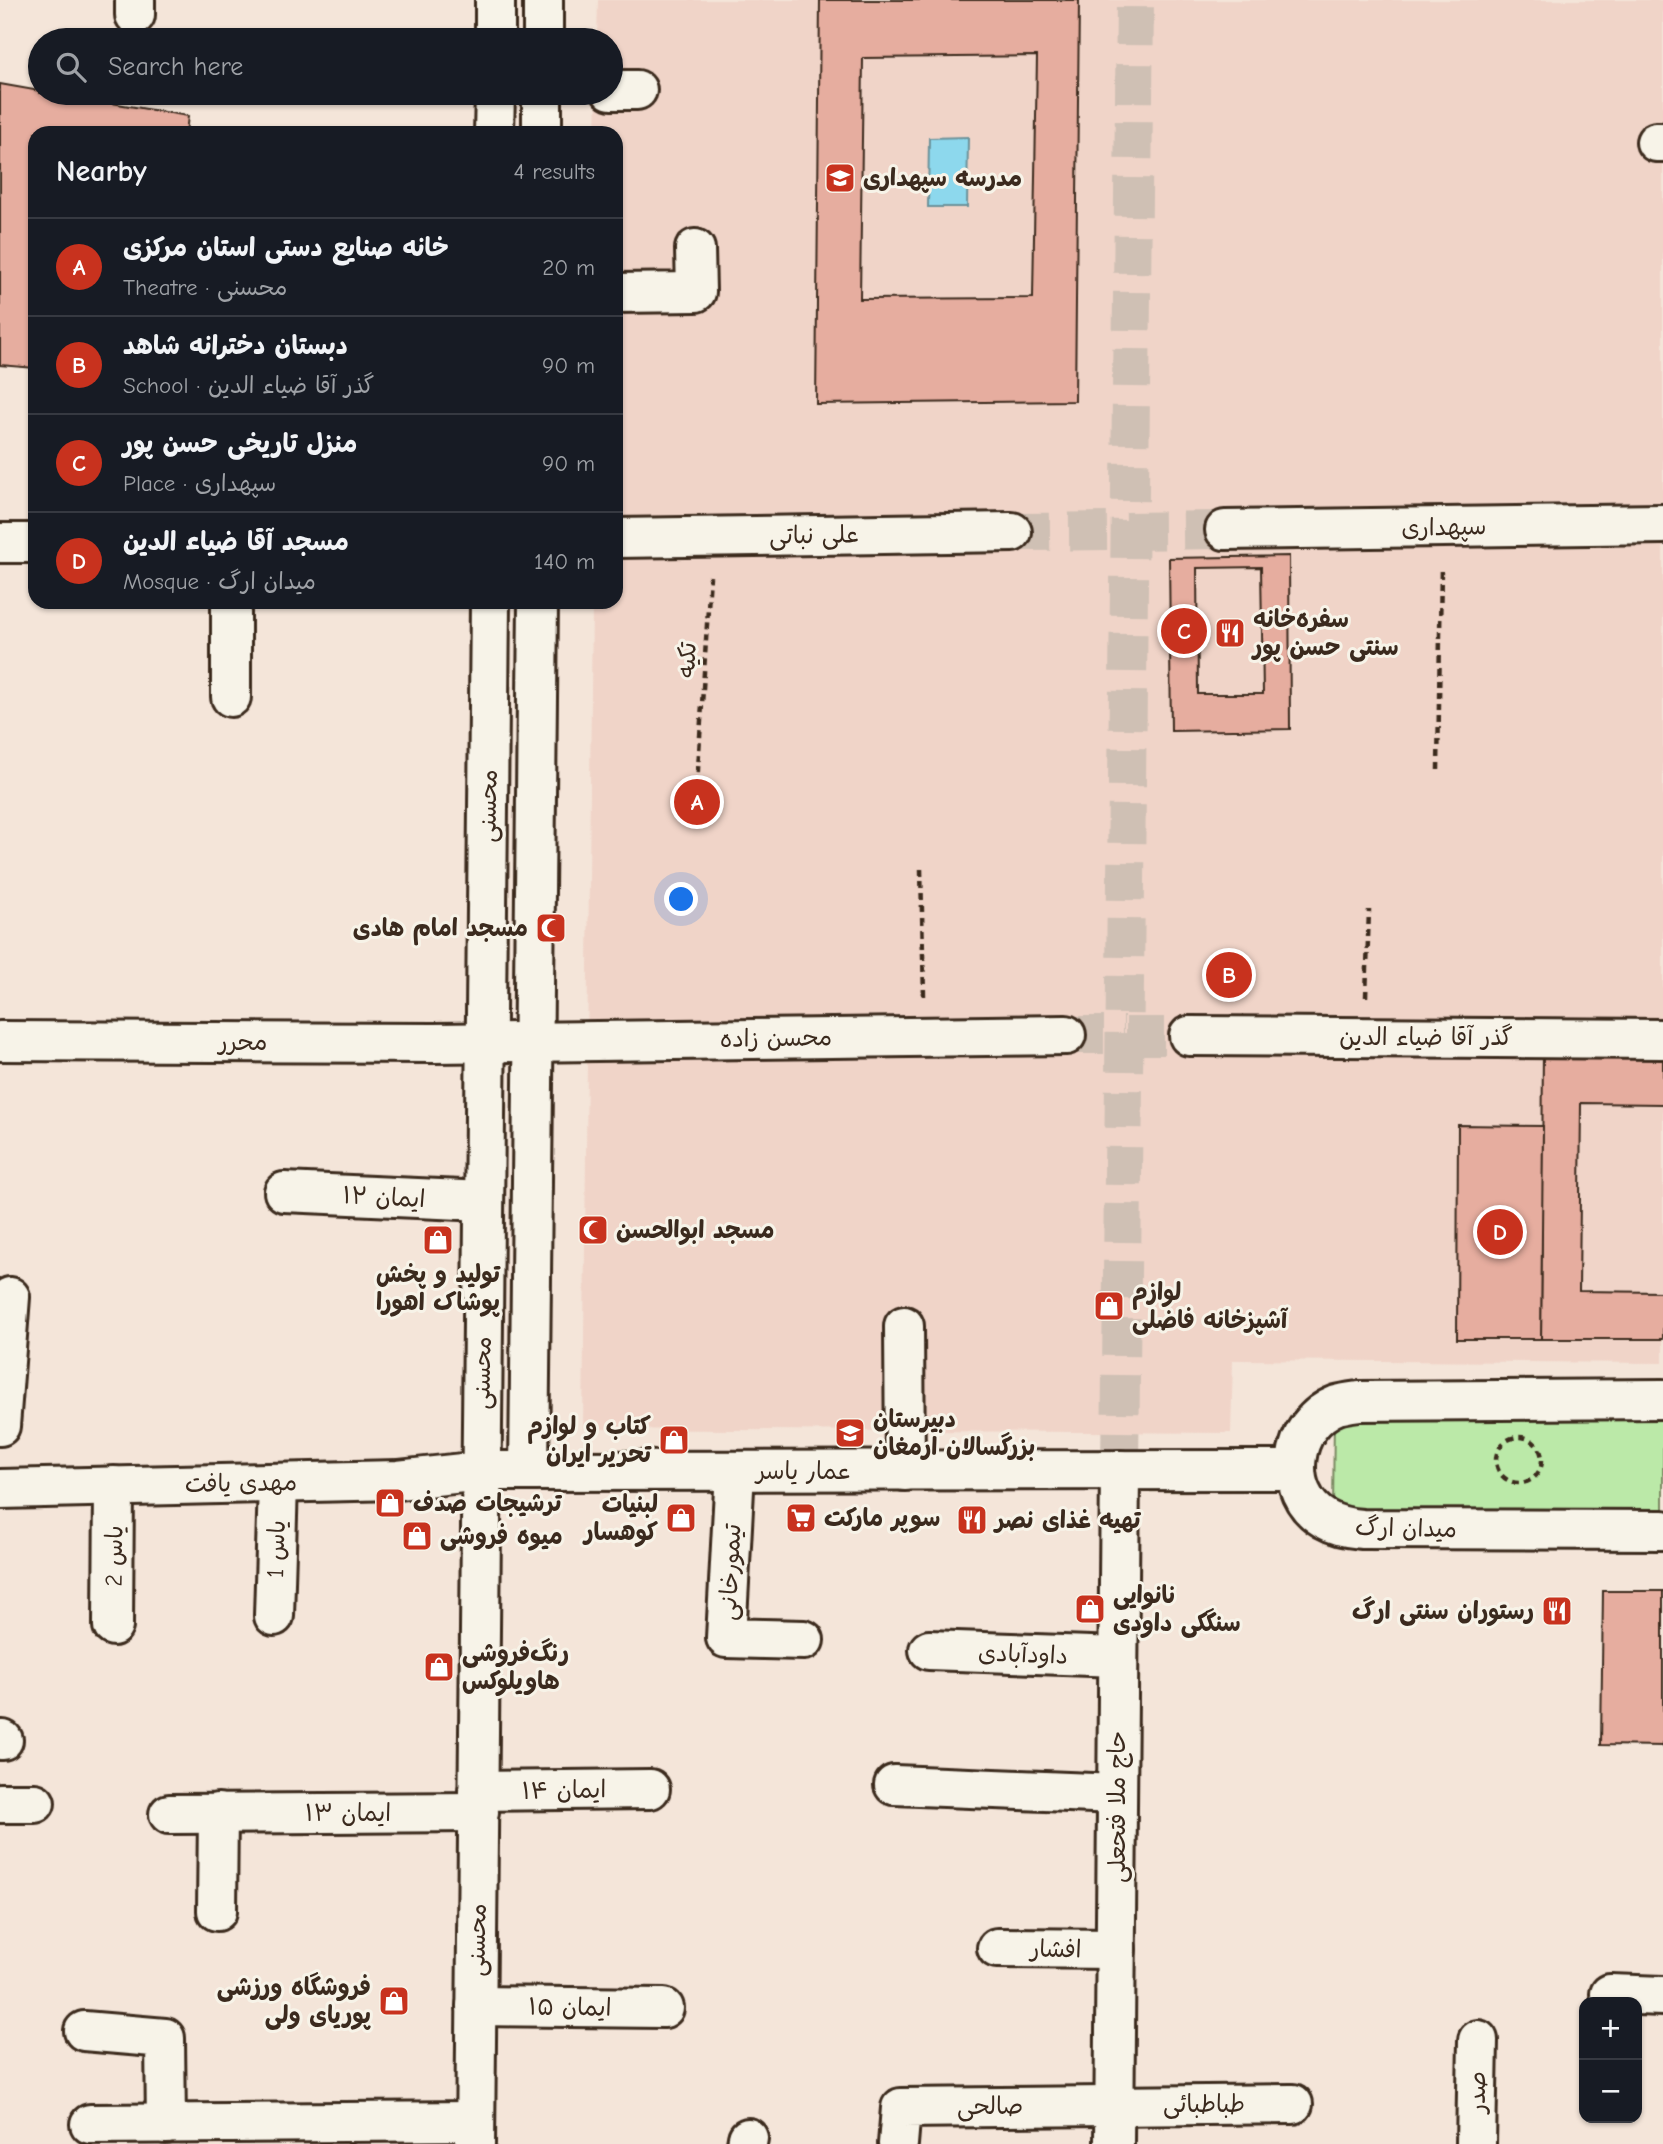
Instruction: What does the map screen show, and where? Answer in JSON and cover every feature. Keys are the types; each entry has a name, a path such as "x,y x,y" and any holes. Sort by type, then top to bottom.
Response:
{"street":[{"path":"495,0 495,28"},
{"path":"543,0 543,28"},
{"path":"494,126 495,105"},
{"path":"519,105 519,126"},
{"path":"542,105 542,126"},
{"path":"623,293 696,292 695,249"},
{"name":"سپهداری","path":"1225,530 1663,524"},
{"name":"علی نباتی","path":"623,538 1012,533"},
{"path":"0,543 28,543"},
{"path":"231,609 231,697"},
{"name":"محسنی","path":"490,609 510,1041 484,1201 505,1471"},
{"name":"محسنی","path":"483,2136 489,2006 487,1798 505,1471 514,609"},
{"path":"510,1041 538,609"},
{"name":"محسن زاده","path":"510,1041 1066,1035"},
{"name":"گذر آقا ضیاء الدین","path":"1189,1036 1663,1039"},
{"name":"محرر","path":"0,1041 510,1041"},
{"name":"ایمان ۱۲","path":"284,1192 484,1201"},
{"path":"0,1426 10,1297"},
{"path":"904,1326 905,1471"},
{"path":"1295,1470 1298,1447 1307,1429 1321,1414 1339,1404 1359,1401 1663,1399"},
{"name":"عمار یاسر","path":"505,1471 1295,1470"},
{"name":"میدان ارگ","path":"1295,1470 1299,1487 1309,1505 1324,1519 1342,1527 1663,1530"},
{"name":"مهدی یافت","path":"0,1489 398,1480 505,1471"},
{"name":"تیمورخانی","path":"735,1471 726,1638 804,1640"},
{"name":"حاج ملا فتحعلی","path":"1114,2144 1120,1471"},
{"name":"یاس 1","path":"274,1616 278,1483"},
{"name":"یاس 2","path":"113,1626 114,1486"},
{"name":"داودآبادی","path":"929,1650 1118,1657"},
{"path":"894,1785 1117,1794"},
{"name":"ایمان ۱۴","path":"487,1798 650,1789"},
{"name":"ایمان ۱۳","path":"169,1814 218,1814 487,1798"},
{"path":"217,1912 218,1814"},
{"name":"افشار","path":"997,1948 1116,1949"},
{"path":"1611,1994 1663,1996"},
{"name":"ایمان ۱۵","path":"489,2006 664,2008"},
{"path":"84,2031 165,2038 166,2124"},
{"name":"صدر","path":"1476,2144 1478,2040"},
{"name":"طباطبائی","path":"1114,2104 1293,2104"},
{"name":"صالحی","path":"898,2144 901,2108 1114,2104"},
{"path":"90,2124 166,2124 483,2136"}],"path":[{"path":"1438,770 1442,527"},
{"name":"تکیه","path":"697,785 712,537"},
{"path":"921,869 925,1037"},
{"path":"1364,1037 1369,910"},
{"path":"1519,1436 1530,1440 1539,1448 1542,1460 1539,1471 1531,1480 1519,1483 1507,1480 1499,1471 1496,1460 1499,1448 1507,1440 1519,1436"}],"shaded area":[{"path":"598,0 1663,0 1663,1363 1233,1360 1231,1433 583,1429 592,609 623,609 623,126 596,126 597,105 623,105 623,28 597,28"}],"green space":[{"path":"1334,1415 1663,1416 1663,1513 1333,1511"}],"water":[{"path":"968,137 967,207 928,207 929,138"}],"building":[{"name":"مدرسه سپهداری","path":"820,0 1079,0 1075,401 816,404","holes":["1037,56 1033,298 860,299 863,58"]},
{"path":"0,84 28,89 28,105 123,105 188,116 187,126 28,126 28,367 0,365"},
{"path":"1289,556 1290,729 1171,731 1169,558","holes":["1261,567 1263,694 1198,694 1197,568"]},
{"path":"1543,1047 1663,1048 1663,1104 1581,1103 1579,1291 1663,1292 1663,1339 1541,1339"},
{"path":"1458,1125 1543,1126 1541,1339 1457,1339"},
{"path":"1603,1591 1663,1591 1663,1746 1601,1745"}],"tunnel":[{"path":"1120,1470 1135,0"},
{"path":"1012,532 1225,530"},
{"path":"1066,1035 1124,1035"},
{"path":"1126,1036 1189,1036"}],"place":[{"name":"مدرسه سپهداری","path":"840,178"},
{"name":"منزل تاریخی حسن پور","path":"1184,631"},
{"name":"سفره‌خانه سنتی حسن پور","path":"1230,633"},
{"name":"خانه صنایع دستی استان مرکزی","path":"697,802"},
{"name":"مسجد امام هادی","path":"551,928"},
{"name":"دبستان دخترانه شاهد","path":"1229,975"},
{"name":"مسجد ابوالحسن","path":"593,1230"},
{"name":"مسجد آقا ضیاء الدین","path":"1500,1232"},
{"name":"تولید و پخش پوشاک اهورا","path":"438,1240"},
{"name":"لوازم آشپزخانه فاضلی","path":"1109,1306"},
{"name":"دبیرستان بزرگسالان ارمغان","path":"850,1433"},
{"name":"کتاب و لوازم تحریر ایران","path":"674,1440"},
{"name":"ترشیجات صدف","path":"390,1503"},
{"name":"لبنیات کوهسار","path":"681,1518"},
{"name":"سوپر مارکت","path":"801,1518"},
{"name":"تهیه غذای نصر","path":"972,1520"},
{"name":"میوه فروشی","path":"417,1536"},
{"name":"نانوایی سنگکی داودی","path":"1090,1609"},
{"name":"رستوران سنتی ارگ","path":"1557,1611"},
{"name":"رنگ‌فروشی هاویلوکس","path":"439,1667"},
{"name":"فروشگاه ورزشی پوریای ولی","path":"394,2001"}]}
